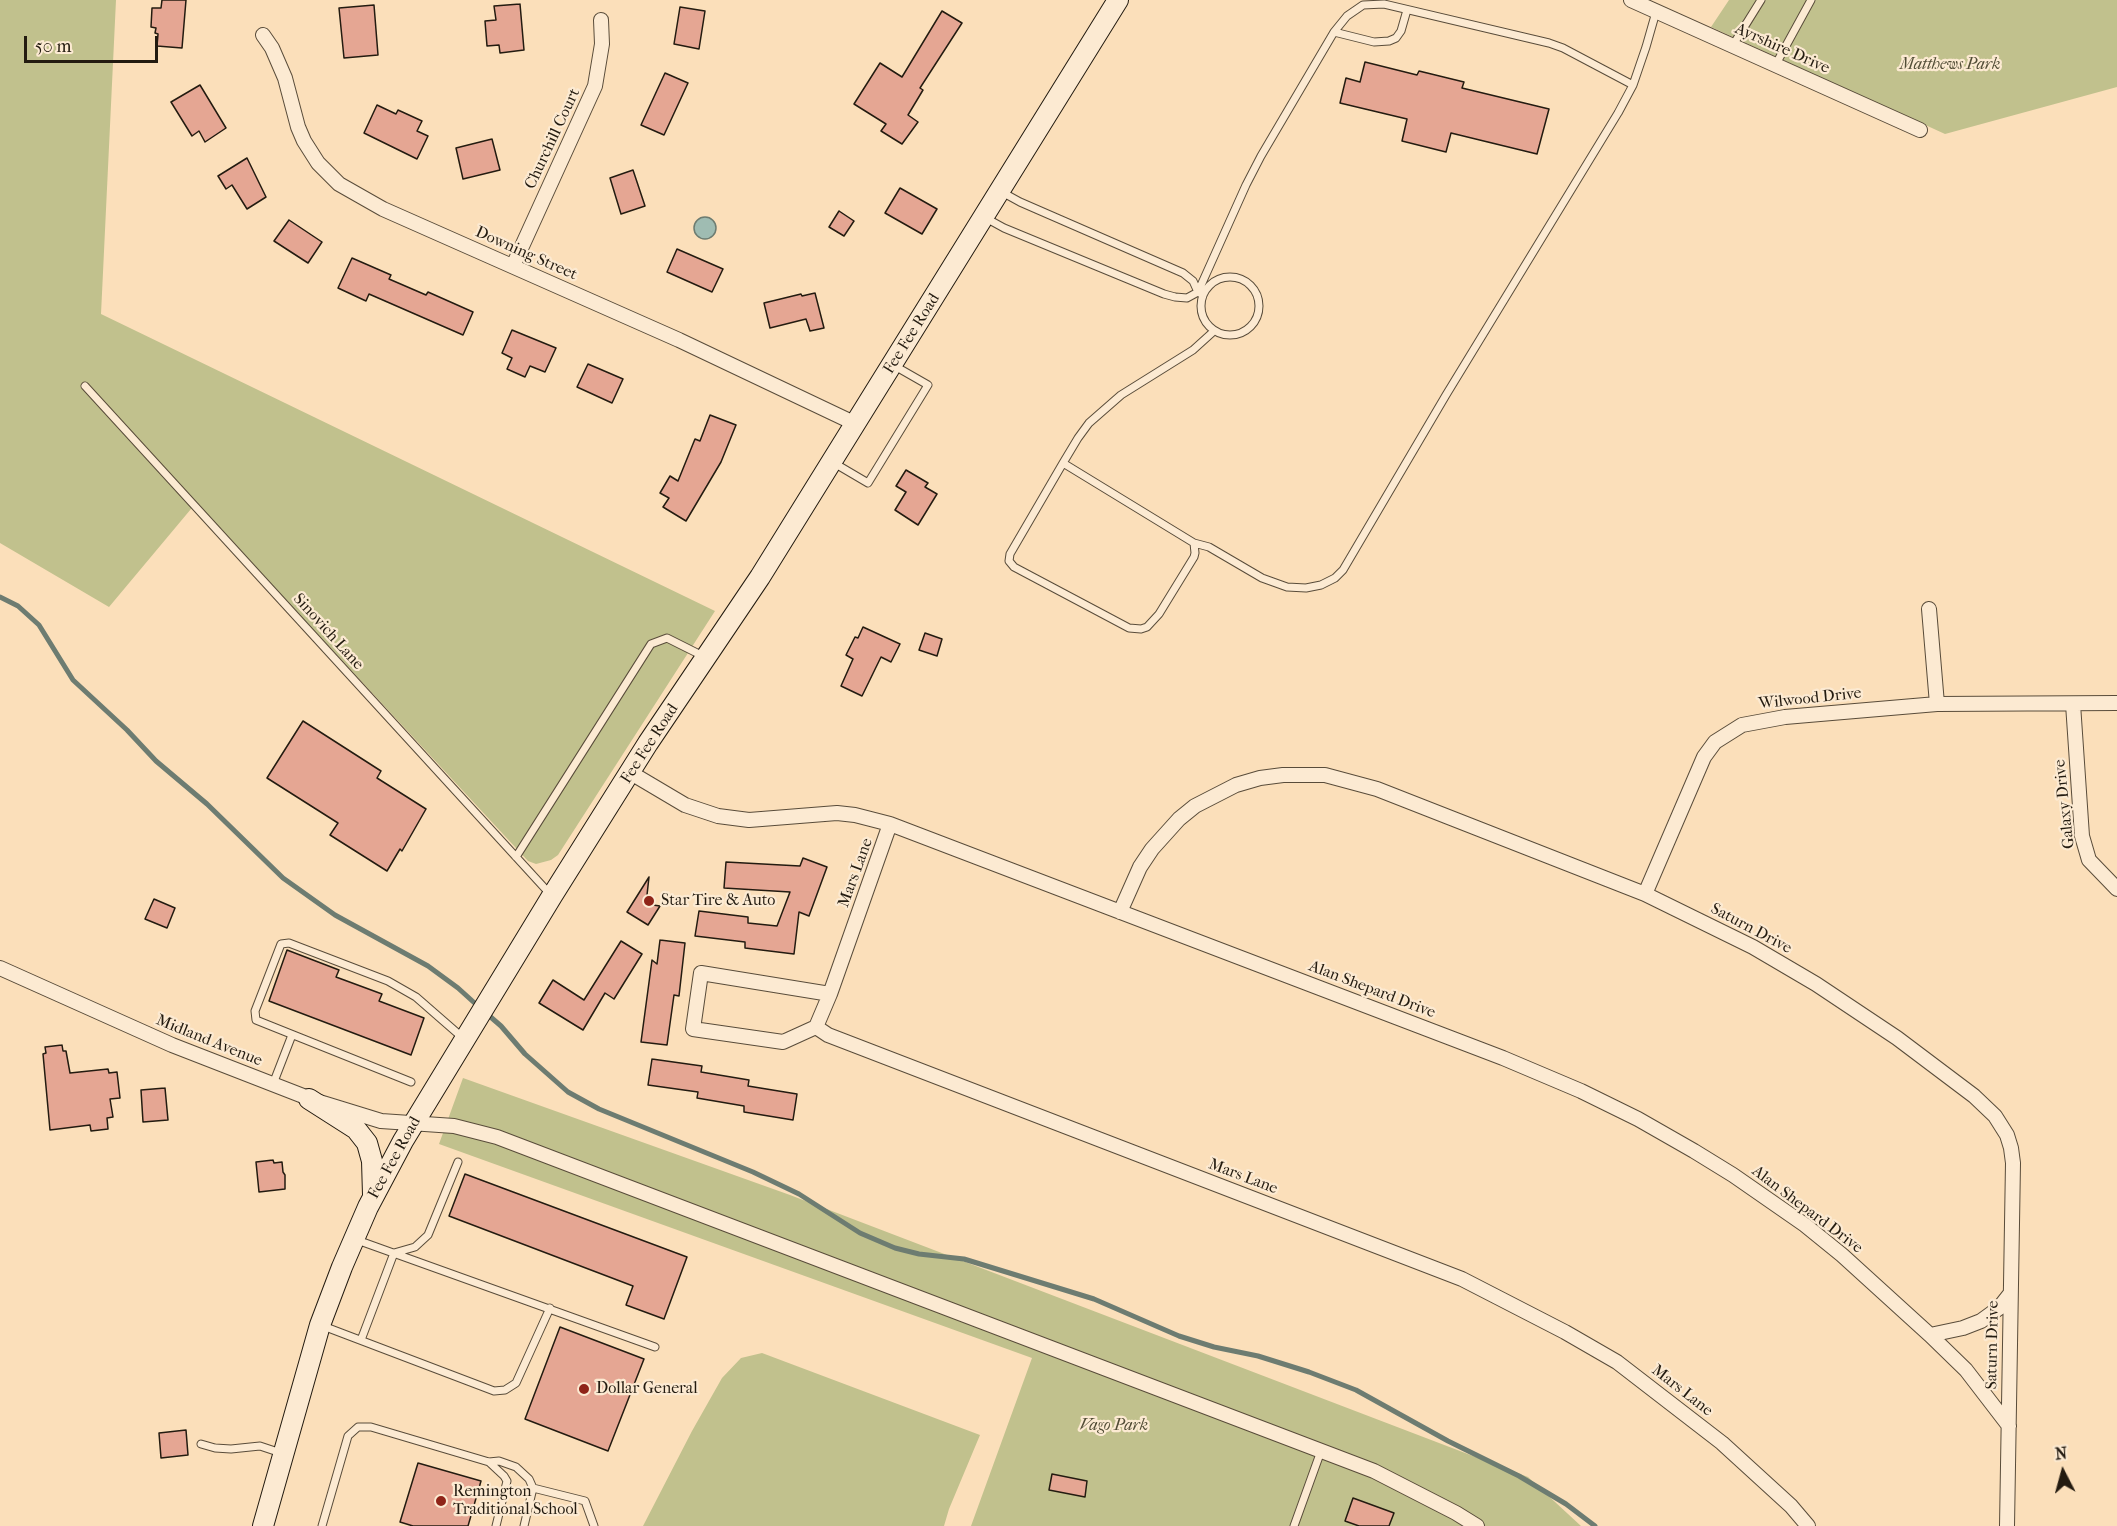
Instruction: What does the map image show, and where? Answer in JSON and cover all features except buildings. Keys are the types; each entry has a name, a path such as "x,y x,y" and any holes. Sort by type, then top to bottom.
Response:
{"street":[{"name":"Fee Fee Road","path":"263,1526 320,1325 354,1239 373,1198 413,1124 552,896 648,743 760,577 1118,0"},
{"name":"Ayrshire Drive","path":"1631,0 1920,130"},
{"name":"Churchill Court","path":"513,266 596,86 602,44 602,20"},
{"name":"Downing Street","path":"263,35 285,78 304,141 329,175 350,191 796,394 856,424"},
{"path":"1929,609 1937,704"},
{"name":"Wilwood Drive","path":"1645,894 1704,757 1715,742 1742,724 1785,717 1937,704 2117,703"},
{"name":"Galaxy Drive","path":"2073,704 2082,836 2089,860 2117,889"},
{"name":"Alan Shepard Drive","path":"631,773 685,805 718,816 749,820 837,813 855,815 890,825 1503,1058 1581,1090 1638,1119 1733,1175 1797,1219 1842,1255 1930,1335 1966,1371 2009,1426"},
{"name":"Saturn Drive","path":"1120,912 1140,867 1152,849 1179,819 1195,806 1236,785 1260,778 1305,774 1325,775 1377,789 1645,894 1715,927 1816,984 1923,1056 1974,1096 1995,1116 2007,1135 2013,1163 2007,1526"},
{"name":"Mars Lane","path":"890,825 816,1028 828,1035 1462,1279 1565,1332 1625,1367 1722,1443 1791,1506 1808,1526"},
{"name":"Midland Avenue","path":"0,968 172,1045 309,1099 381,1121 453,1126 497,1137 1374,1471 1477,1526"},
{"path":"816,1028 783,1042 693,1029 701,973 830,994"},
{"path":"309,1099 356,1130 367,1143 372,1161 373,1198"},
{"path":"1930,1335 1981,1321 1999,1308 2010,1294"}],"lane":[{"path":"1733,45 1761,0"},
{"path":"1776,64 1811,0"},
{"path":"1200,294 1246,185 1334,32 1347,16 1364,5 1384,4 1549,43 1633,85"},
{"path":"1334,32 1374,42 1389,41 1396,38 1401,31 1407,10"},
{"path":"1063,463 1194,543 1209,547 1262,578 1287,587 1305,588 1321,585 1335,578 1343,570 1446,395 1618,113 1633,85 1647,47 1656,12"},
{"path":"984,217 1004,228 1175,297 1187,298 1200,294 1215,281 1224,278 1234,277 1243,280 1257,293 1259,312 1256,321 1250,328 1233,336 1214,331 1202,316 1200,294 1193,281 1183,273 1020,202 1000,191"},
{"path":"1194,543 1194,557 1159,614 1147,627 1141,629 1130,628 1014,567 1009,561 1010,554 1089,423 1121,395 1193,350 1214,331"},
{"path":"832,462 868,483 928,385 893,365"},
{"name":"Sinovich Lane","path":"84,386 552,896"},
{"path":"516,857 651,644 667,638 706,658"},
{"path":"411,1082 256,1020 255,1011 281,944 289,943 388,981 416,997 466,1036"},
{"path":"273,1084 292,1035"},
{"path":"394,1253 415,1247 428,1235 458,1162"},
{"path":"354,1239 655,1347"},
{"path":"361,1340 394,1253"},
{"path":"320,1325 494,1391 505,1390 516,1383 550,1308"},
{"path":"322,1526 348,1436 358,1427 371,1427 489,1462 499,1461 516,1467 529,1479 533,1488 524,1526"},
{"path":"201,1444 223,1448 260,1446 284,1453"},
{"path":"1294,1526 1321,1451"},
{"path":"489,1462 507,1481 496,1526"},
{"path":"533,1488 585,1501 594,1526"}],"green space":[{"path":"0,0 116,0 101,314 715,611 558,855 551,860 536,864 528,861 196,503 109,607 0,543"},
{"name":"Matthews Park","path":"1729,0 2117,0 2117,87 1945,134 1711,27"},
{"name":"Vago Park","path":"463,1078 790,1195 1528,1477 1581,1526 971,1526 1032,1358 439,1144"},
{"path":"762,1353 980,1435 944,1526 643,1526 722,1378 741,1358"}],"water":[{"path":"705,217 713,220 716,228 713,236 705,239 697,236 694,228 697,220"}],"waterway":[{"path":"0,597 18,606 39,625 73,680 127,730 156,761 207,804 283,878 335,915 428,966 479,1007"},
{"path":"486,1013 501,1026 525,1054 568,1092 599,1109 753,1172 799,1194 860,1233 895,1248 919,1254 964,1259 1094,1299 1179,1336 1214,1347 1258,1356 1356,1390 1448,1441 1519,1476 1566,1504 1595,1526"}],"place":[{"name":"Star Tire & Auto","path":"649,901"},
{"name":"Dollar General","path":"584,1389"},
{"name":"Remington Traditional School","path":"441,1501"}]}
